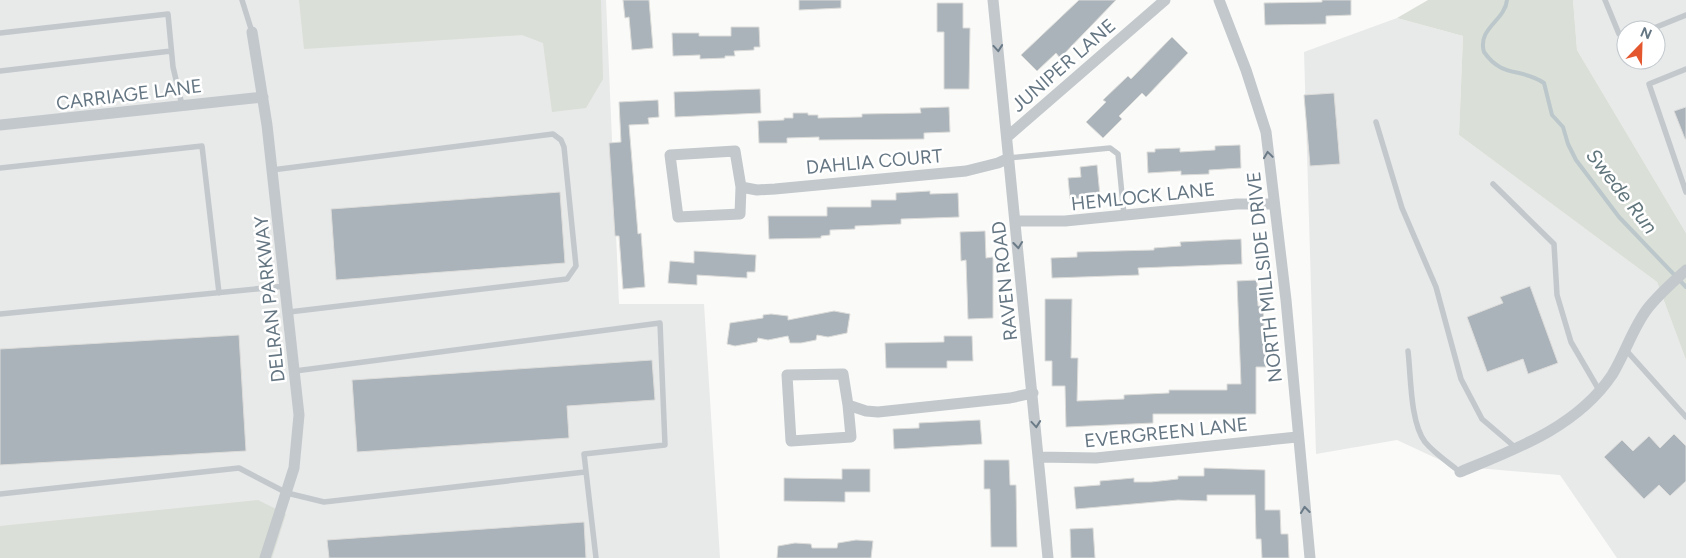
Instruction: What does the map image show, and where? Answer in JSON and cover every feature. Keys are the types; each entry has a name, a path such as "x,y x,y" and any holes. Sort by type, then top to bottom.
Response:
{"street":[{"name":"RAVEN ROAD","path":"993,0 1048,558"},
{"name":"JUNIPER LANE","path":"1007,138 1165,0"},
{"name":"NORTH MILLSIDE DRIVE","path":"1219,0 1263,119 1286,300 1297,437 1310,558"},
{"name":"DELRAN PARKWAY","path":"252,32 263,97 286,286 299,428 294,468 265,558"},
{"name":"CARRIAGE LANE","path":"0,125 263,97"},
{"path":"735,151 741,187 740,214 678,217 670,155 735,151"},
{"name":"DAHLIA COURT","path":"741,187 775,189 939,174 989,166 1009,158"},
{"name":"HEMLOCK LANE","path":"1015,221 1065,221 1237,204 1273,204"},
{"path":"1460,472 1516,448 1559,426 1583,409 1611,375 1648,308 1686,270"},
{"path":"843,374 848,405 851,437 791,441 786,375 843,374"},
{"path":"848,405 866,411 878,412 1010,398 1033,392"},
{"name":"EVERGREEN LANE","path":"1039,457 1096,458 1297,437"}],"lane":[{"path":"242,0 252,32"},
{"path":"1605,0 1616,27"},
{"path":"0,33 168,14 171,51 182,105"},
{"path":"1666,23 1686,15"},
{"path":"0,71 171,51"},
{"path":"1686,69 1649,84 1686,192"},
{"path":"1376,122 1402,208 1436,287 1461,379 1482,419 1516,448"},
{"path":"272,170 553,134 561,140 564,148 576,266 567,279 289,312"},
{"path":"0,168 202,146 219,293"},
{"path":"1009,158 1110,148 1118,154 1124,215"},
{"path":"1493,184 1554,244 1557,295 1571,342 1599,390"},
{"path":"0,314 286,286"},
{"path":"295,371 660,323 665,445 584,454 596,558"},
{"path":"1625,349 1686,417"},
{"path":"1408,351 1414,410 1419,429 1425,442 1460,472"},
{"path":"0,494 239,468 287,493 324,502 585,472"}],"shaded area":[{"path":"0,0 606,0 619,304 704,304 720,558 0,558"},
{"path":"299,0 601,0 603,79 586,108 552,112 543,43 522,35 304,49"},
{"path":"1428,0 1573,0 1577,50 1686,233 1686,360 1657,282 1459,135 1463,36 1397,18"},
{"path":"1573,0 1686,0 1686,233 1577,50"},
{"path":"1397,18 1463,36 1459,135 1657,282 1686,360 1686,558 1617,558 1560,475 1453,466 1397,440 1316,454 1304,52"},
{"path":"258,500 286,514 272,558 0,558 0,526"}],"building":[{"path":"623,0 649,0 653,48 632,50 629,17 625,18"},
{"path":"799,0 841,0 841,8 799,10"},
{"path":"1079,0 1116,0 1060,58 1056,53 1037,71 1021,55"},
{"path":"1322,0 1351,0 1351,15 1326,16 1326,24 1265,25 1264,3 1322,2"},
{"path":"937,3 963,3 963,28 970,28 969,89 944,89 944,32 937,32"},
{"path":"731,27 759,27 760,47 754,47 754,50 734,51 735,56 725,56 725,58 700,59 700,55 673,56 672,33 699,33 699,36 731,36"},
{"path":"1172,37 1188,53 1146,97 1142,93 1119,116 1122,119 1103,138 1086,122 1106,102 1103,100 1128,76 1131,79"},
{"path":"760,89 761,113 675,117 674,92"},
{"path":"1334,93 1340,164 1310,166 1304,95"},
{"path":"658,100 659,117 648,118 649,124 629,125 638,234 641,233 645,287 623,289 619,236 615,236 609,143 621,142 619,102"},
{"path":"949,107 950,132 924,133 924,139 819,140 819,137 787,138 787,143 759,143 758,121 793,118 793,113 818,115 818,118 862,117 862,114 921,113 920,108"},
{"path":"1686,107 1686,139 1685,139 1674,111"},
{"path":"1240,145 1241,168 1209,170 1209,174 1181,175 1181,171 1148,173 1147,152 1155,152 1155,149 1180,148 1180,152 1215,150 1215,146"},
{"path":"1097,165 1100,196 1070,199 1068,178 1081,177 1080,167"},
{"path":"930,191 930,194 958,193 959,217 901,219 901,224 855,226 855,229 830,230 830,235 821,236 821,238 769,239 768,216 827,216 827,207 871,207 871,200 896,200 896,193"},
{"path":"560,192 565,263 336,280 331,209"},
{"path":"985,231 986,258 993,257 993,318 968,319 966,260 961,261 960,232"},
{"path":"1241,239 1242,264 1138,268 1139,275 1052,278 1051,258 1077,257 1077,252 1154,250 1154,248 1181,246 1180,242"},
{"path":"694,251 756,255 755,272 747,272 747,278 697,275 697,285 668,283 670,261 694,263"},
{"path":"1257,280 1258,306 1263,306 1266,367 1256,367 1256,414 1153,414 1153,423 1066,427 1065,386 1052,386 1052,361 1045,361 1045,299 1072,299 1071,358 1078,358 1077,401 1124,399 1124,395 1169,393 1169,390 1227,390 1227,384 1241,384 1237,281"},
{"path":"1530,286 1558,363 1528,374 1523,359 1487,372 1467,317 1503,303 1500,297"},
{"path":"834,311 850,314 847,333 828,337 817,335 816,340 801,343 790,343 788,336 768,340 758,338 757,342 735,346 727,344 730,323 763,318 763,315 771,314 788,316 788,320"},
{"path":"239,335 246,451 0,465 0,349"},
{"path":"944,336 972,336 973,361 947,361 947,368 886,368 885,343 944,342"},
{"path":"652,360 655,400 567,406 569,438 357,452 352,380"},
{"path":"980,420 982,444 894,449 893,429 919,428 919,423"},
{"path":"1674,434 1686,446 1686,481 1670,496 1659,485 1644,499 1604,457 1622,440 1633,451 1649,436 1660,448"},
{"path":"984,460 1009,460 1010,485 1016,485 1017,547 991,547 990,489 984,489"},
{"path":"1204,468 1265,470 1265,510 1280,510 1281,534 1288,534 1289,558 1262,558 1261,539 1256,539 1255,495 1207,495 1207,501 1178,500 1076,509 1074,487 1100,485 1100,481 1134,478 1134,482 1151,482 1178,479 1178,476 1204,476"},
{"path":"842,469 870,469 870,492 845,492 845,502 784,501 784,478 842,479"},
{"path":"584,522 586,558 329,558 327,540"},
{"path":"1093,528 1095,558 1071,558 1070,529"},
{"path":"856,540 873,541 871,558 777,558 778,546 795,543 811,544 812,548 837,548 838,543"}],"waterway":[{"name":"Swede Run","path":"1507,0 1502,14 1484,37 1484,52 1498,66 1528,75 1544,83 1552,115 1563,127 1568,144 1576,160 1619,217 1686,287"}]}
